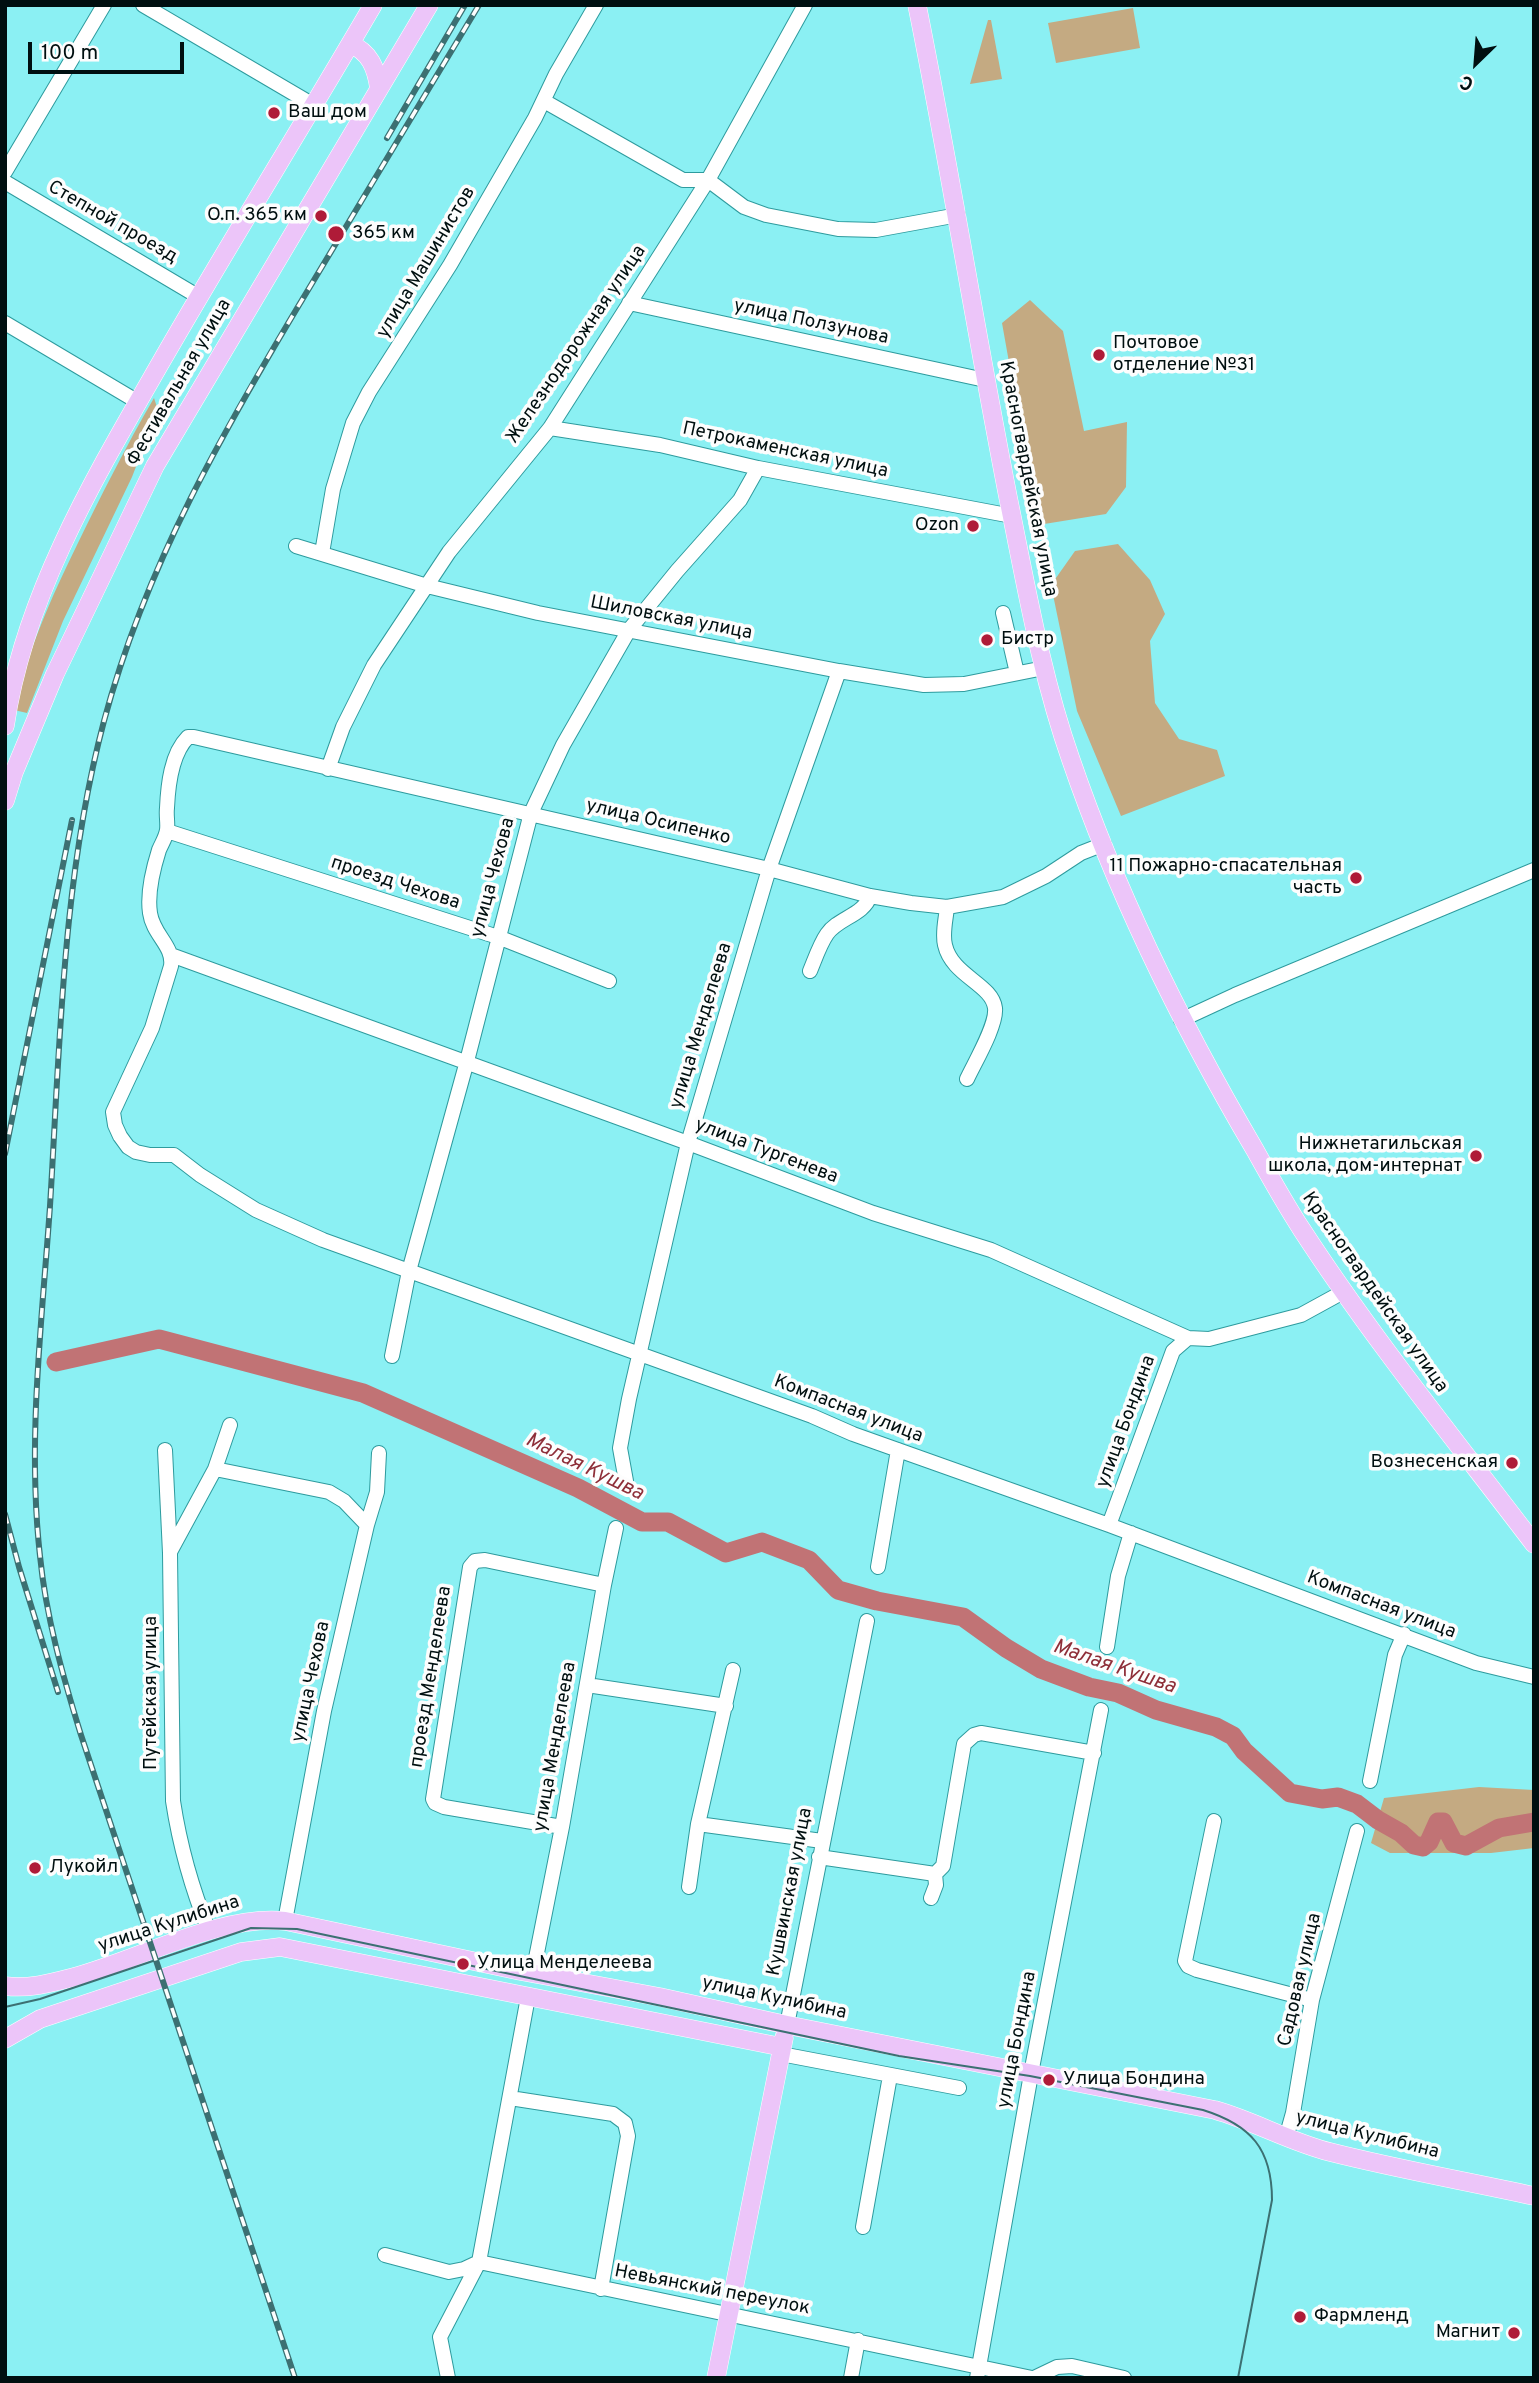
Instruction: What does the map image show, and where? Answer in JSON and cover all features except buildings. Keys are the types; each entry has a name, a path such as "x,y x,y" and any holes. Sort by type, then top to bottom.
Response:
{"main road":[{"name":"Фестивальная улица","path":"5,726 7,705 18,664 43,590 87,498 138,402 373,5"},
{"name":"Фестивальная улица","path":"5,801 28,738 77,624 155,466 429,5"},
{"name":"Красногвардейская улица","path":"917,5 958,215 985,380 1044,668 1071,760 1141,937 1181,1020 1300,1227 1343,1292 1427,1406 1534,1544"},
{"path":"350,44 365,52 372,62 379,88"},
{"path":"5,732 11,737 28,738"},
{"name":"улица Кулибина","path":"5,1986 44,1985 92,1972 209,1931 254,1920 285,1921 1215,2110 1329,2152 1534,2196"},
{"path":"5,2039 40,2020 241,1952 280,1947 781,2050"},
{"name":"Кушвинская улица","path":"716,2378 787,2025"}],"street":[{"path":"5,172 104,5"},
{"path":"143,5 315,106"},
{"name":"улица Машинистов","path":"322,553 334,489 353,423 369,392 450,265 596,5"},
{"name":"Железнодорожная улица","path":"328,769 343,727 374,665 449,552 550,428 708,180 805,5"},
{"path":"544,101 682,180 708,180 744,207 766,215 838,229 876,230 958,215"},
{"name":"Степной проезд","path":"5,183 199,297"},
{"name":"улица Ползунова","path":"629,303 985,380"},
{"path":"5,323 138,402"},
{"name":"Петрокаменская улица","path":"550,428 660,445 758,468 1012,516"},
{"name":"улица Чехова","path":"392,1356 409,1271 531,813 563,745 629,630 740,500 758,468"},
{"name":"Шиловская улица","path":"296,546 427,586 538,613 924,685 964,684 1044,668"},
{"path":"1003,613 1017,673"},
{"name":"улица Менделеева","path":"626,1481 620,1448 688,1143 769,869 839,671"},
{"name":"улица Осипенко","path":"167,831 173,766 181,744 188,737 194,737 531,813 769,869 870,896 947,906 1003,897 1046,876 1081,853 1104,844"},
{"path":"167,831 149,894 149,909 151,923 171,954"},
{"name":"проезд Чехова","path":"167,831 498,937 610,981"},
{"path":"1181,1020 1534,870"},
{"path":"810,971 826,934 835,925 862,909 870,896"},
{"path":"947,906 944,942 953,964 980,986 995,1008 993,1023 967,1079"},
{"name":"улица Тургенева","path":"171,954 873,1213 991,1250 1188,1338 1209,1339 1301,1315 1343,1292"},
{"name":"Компасная улица","path":"171,954 171,966 152,1028 113,1112 115,1125 128,1147 136,1152 174,1155 200,1175 256,1210 323,1240 1131,1533 1476,1663 1534,1677"},
{"name":"улица Бондина","path":"1109,1525 1172,1351 1188,1338"},
{"path":"170,1553 215,1469 230,1424"},
{"name":"Путейская улица","path":"165,1450 170,1553 173,1801 178,1835 192,1888 209,1931"},
{"path":"878,1567 898,1450"},
{"name":"улица Чехова","path":"285,1921 324,1711 377,1492 379,1452"},
{"path":"215,1469 329,1492 344,1501 367,1525"},
{"name":"улица Менделеева","path":"533,1973 616,1528"},
{"path":"1107,1647 1118,1576 1131,1533"},
{"name":"проезд Менделеева","path":"562,1827 444,1807 433,1799 470,1567 475,1562 485,1560 604,1585"},
{"name":"Кушвинская улица","path":"787,2025 867,1621"},
{"path":"1370,1781 1395,1655 1404,1634"},
{"path":"689,1888 698,1824 733,1670"},
{"path":"587,1685 726,1706"},
{"name":"улица Бондина","path":"978,2372 1031,2073 1101,1710"},
{"path":"935,1874 943,1866 962,1751 967,1739 981,1733 1094,1753"},
{"path":"1214,1821 1185,1961 1188,1966 1197,1970 1312,2000"},
{"path":"698,1824 822,1841"},
{"name":"Садовая улица","path":"1286,2138 1293,2113 1312,2000 1357,1831"},
{"path":"819,1857 935,1874"},
{"path":"931,1898 936,1885 935,1874"},
{"path":"448,2378 440,2337 479,2262 528,1997"},
{"path":"781,2050 890,2076 959,2088"},
{"path":"863,2227 890,2076"},
{"path":"510,2098 614,2114 625,2123 628,2136 601,2289"},
{"name":"Невьянский переулок","path":"386,2256 449,2272 479,2262 858,2340 978,2372 1033,2378 1057,2367 1072,2366 1124,2378"},
{"path":"851,2378 858,2340"}],"shaded area":[{"path":"1133,8 1140,48 1056,63 1048,23"},
{"path":"988,20 991,20 1002,79 970,84"},
{"path":"1030,300 1063,331 1084,431 1127,422 1126,487 1106,514 1038,525 1002,323"},
{"path":"154,398 158,410 132,477 63,621 27,713 14,710 33,646 58,585 114,471"},
{"path":"1118,544 1150,580 1165,614 1150,641 1155,703 1179,739 1217,750 1225,776 1121,816 1077,711 1051,585 1075,551"},
{"path":"1479,1787 1534,1790 1534,1848 1491,1853 1390,1853 1371,1843 1384,1798"}],"waterway":[{"name":"Малая Кушва","path":"56,1362 159,1339 363,1393 578,1488 642,1522 668,1522 726,1553 762,1542 809,1560 838,1590 877,1601 963,1617 1041,1669 1089,1687 1118,1693 1156,1710 1216,1727 1233,1736 1244,1751 1290,1793 1322,1799 1338,1797 1357,1804 1401,1833 1414,1845 1423,1847 1429,1842 1438,1822 1443,1822 1454,1843 1466,1846 1499,1828 1534,1822"}],"tram line":[{"path":"5,2007 40,1999 251,1928 297,1929 899,2056 1030,2076 1203,2110 1234,2123 1256,2141 1263,2153 1271,2182 1272,2200 1238,2378"}],"railway":[{"path":"387,138 465,5"},
{"path":"295,2378 81,1735 46,1602 36,1512 35,1425 60,1023 71,901 90,781 121,663 142,607 191,498 247,393 479,5"},
{"path":"5,1154 72,820"},
{"path":"5,1514 58,1692"}],"place":[{"name":"Ваш дом","path":"274,113"},
{"name":"О.п. 365 км","path":"321,216"},
{"name":"365 км","path":"336,234"},
{"name":"Почтовое отделение №31","path":"1099,355"},
{"name":"Ozon","path":"973,526"},
{"name":"Бистр","path":"987,640"},
{"name":"11 Пожарно-спасательная часть","path":"1356,878"},
{"name":"Нижнетагильская школа, дом-интернат","path":"1476,1156"},
{"name":"Вознесенская","path":"1512,1463"},
{"name":"Лукойл","path":"35,1868"},
{"name":"Улица Менделеева","path":"463,1964"},
{"name":"Улица Бондина","path":"1049,2080"},
{"name":"Фармленд","path":"1300,2317"},
{"name":"Магнит","path":"1514,2333"}]}
